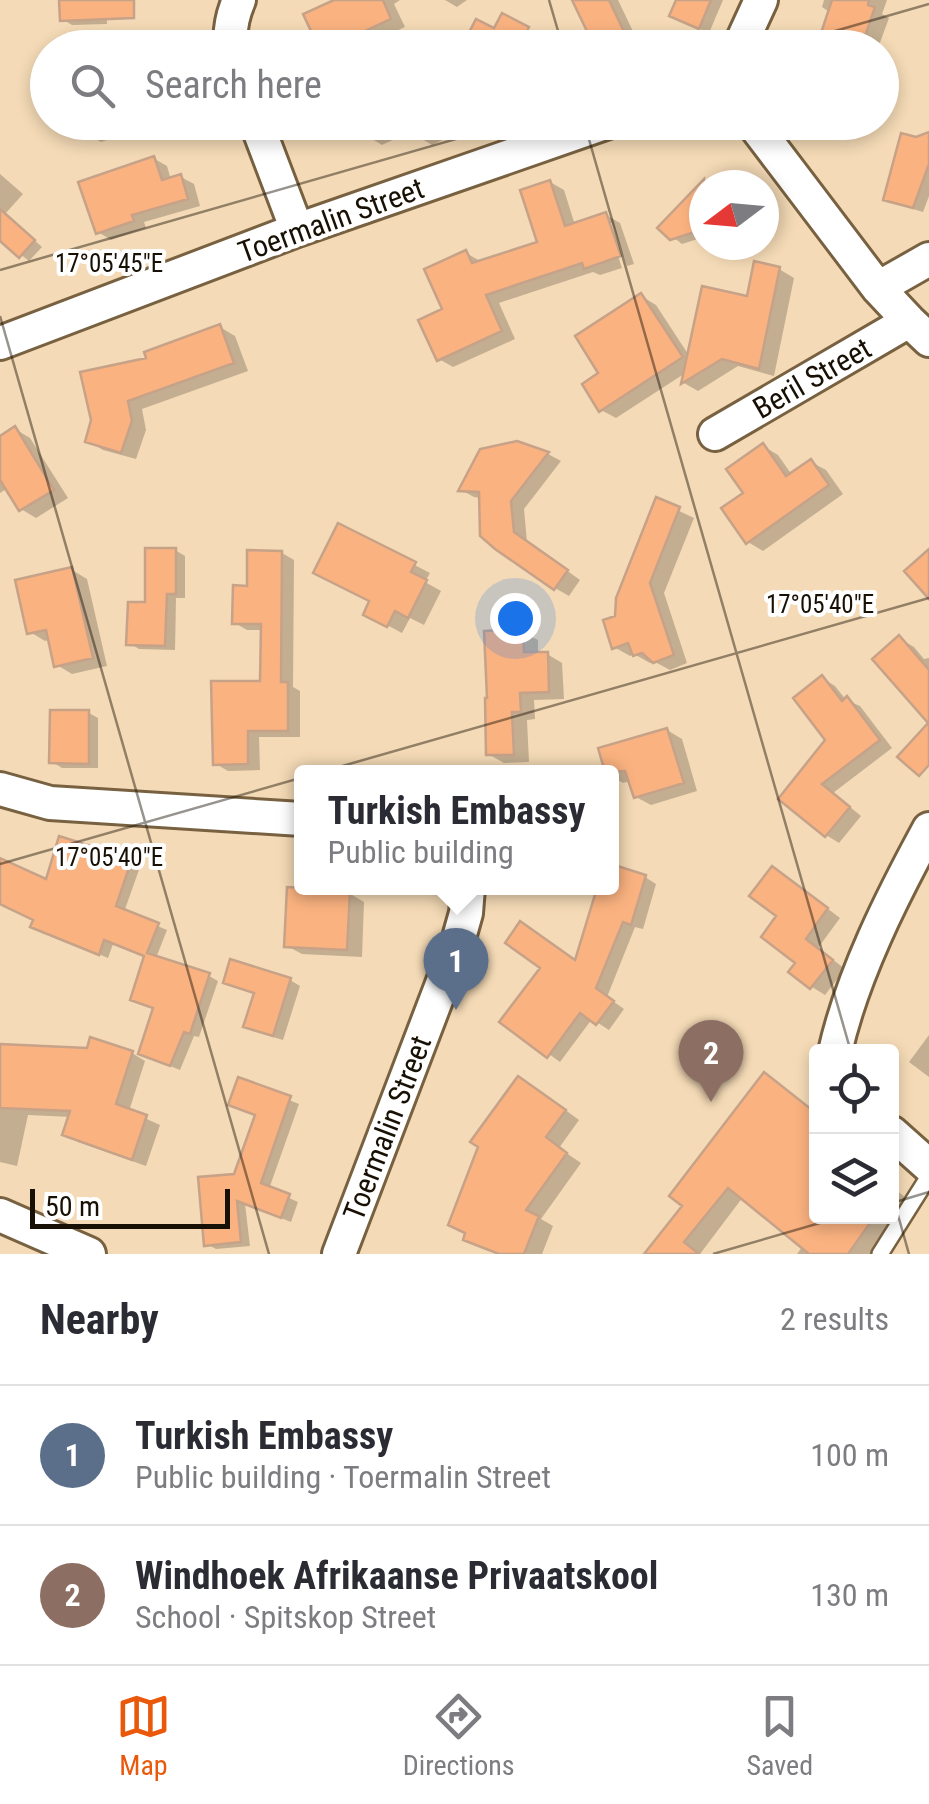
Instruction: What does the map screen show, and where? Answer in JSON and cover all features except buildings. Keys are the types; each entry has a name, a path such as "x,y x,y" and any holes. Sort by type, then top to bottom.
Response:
{"street":[{"path":"231,30 240,0"},
{"path":"747,30 761,0"},
{"path":"263,140 297,230"},
{"name":"Toermalin Street","path":"0,343 297,230 556,140"},
{"path":"766,140 878,288 919,331"},
{"path":"878,288 929,259"},
{"name":"Beril Street","path":"716,434 919,331"},
{"path":"0,790 50,803 294,818"},
{"path":"837,1044 842,1018 896,889 929,828"},
{"name":"Toermalin Street","path":"338,1254 457,945 467,895"},
{"path":"893,1134 929,1166"},
{"path":"0,1214 89,1254"}],"lane":[{"path":"880,1254 929,1176"}],"place":[{"name":"Turkish Embassy","path":"456,1010"},
{"name":"Windhoek Afrikaanse Privaatskool","path":"711,1102"}]}
